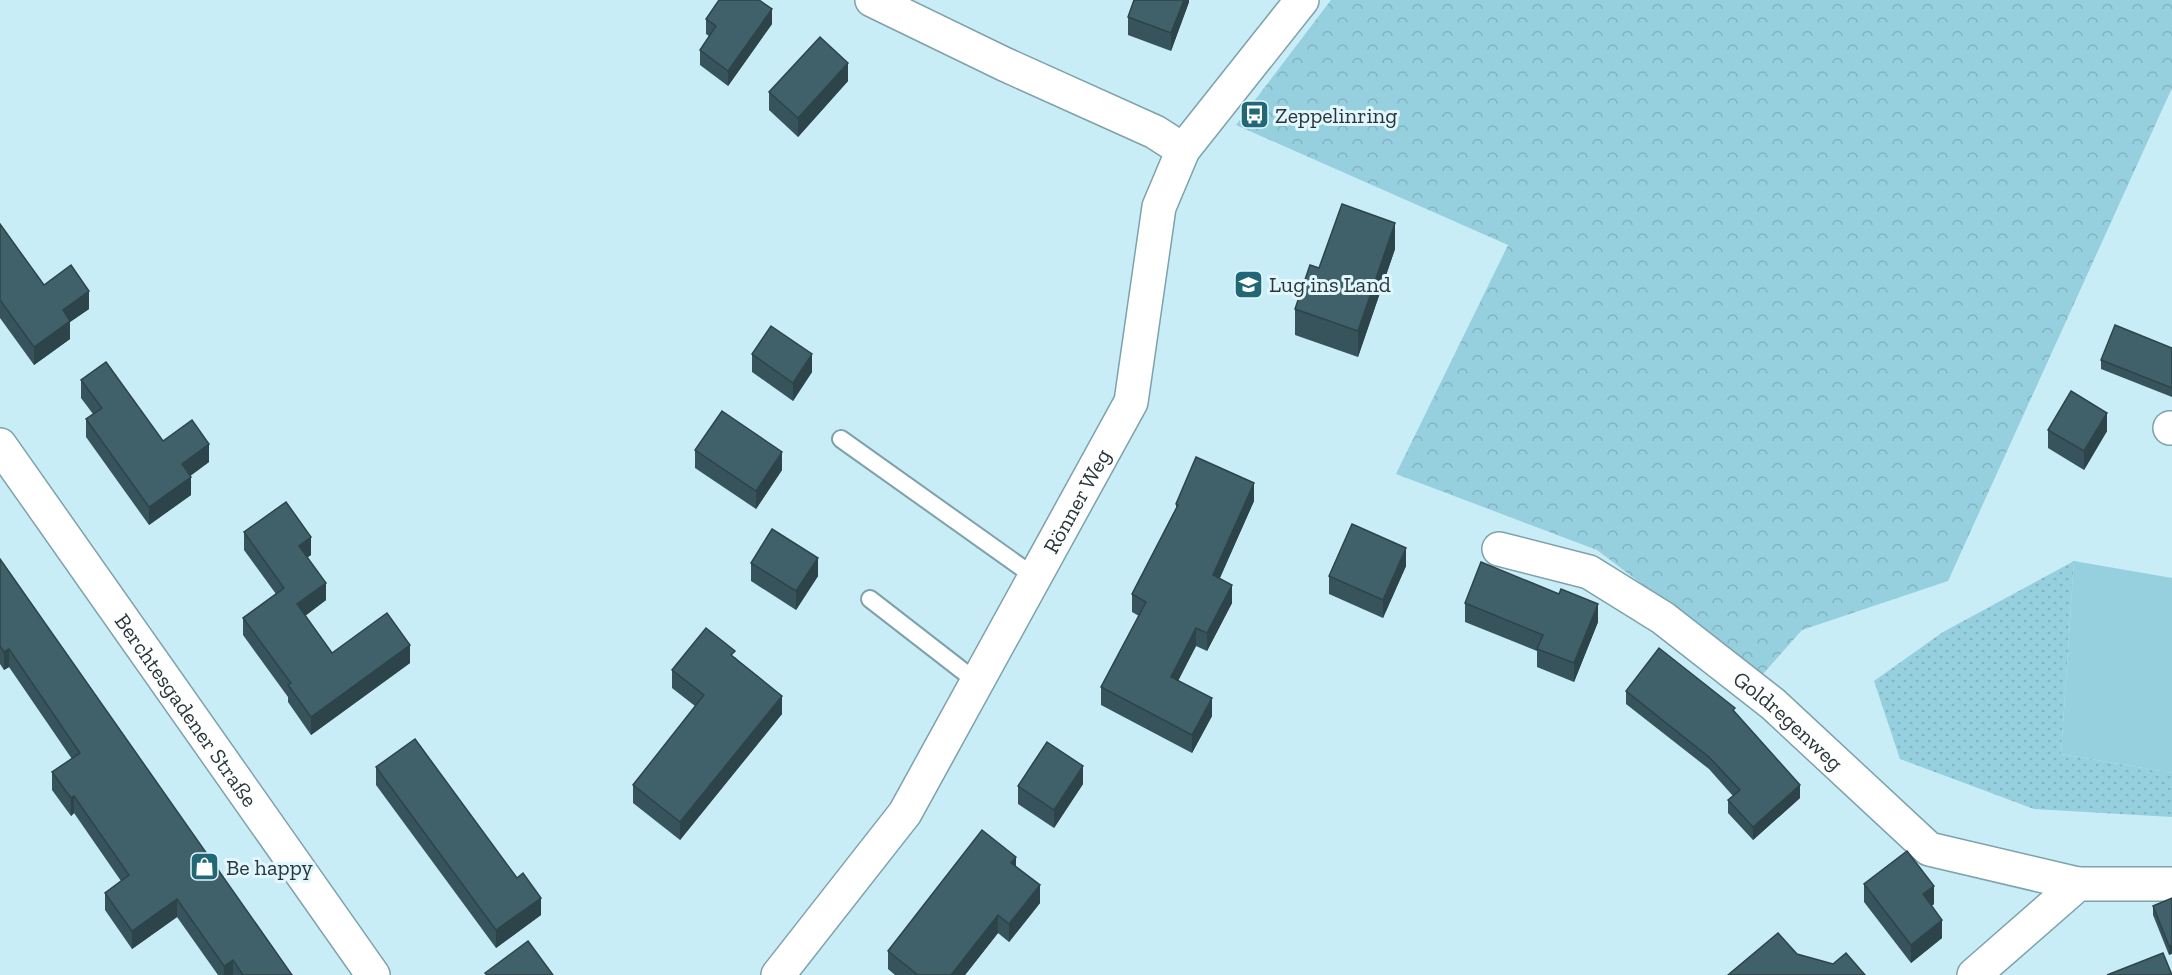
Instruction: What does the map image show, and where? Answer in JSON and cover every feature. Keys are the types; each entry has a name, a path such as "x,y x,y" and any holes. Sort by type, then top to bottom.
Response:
{"street":[{"path":"872,0 1004,64 1155,132 1183,150"},
{"name":"Rönner Weg","path":"778,975 905,813 1131,402 1159,207 1183,150 1302,0"},
{"name":"Berchtesgadener Straße","path":"0,445 373,975"},
{"name":"Goldregenweg","path":"1499,549 1588,572 1664,618 1773,704 1929,849 2078,884 2172,884"},
{"path":"1974,975 2078,884"}],"lane":[{"path":"841,439 1035,577"},
{"path":"870,599 977,682"}],"green space":[{"path":"1331,0 2172,0 2172,88 1948,581 1802,630 1762,675 1597,550 1396,474 1508,245 1236,125"},
{"path":"2074,561 2061,754 2172,773 2172,817 2034,809 1900,759 1874,681 1943,632"},
{"path":"2074,561 2172,578 2172,773 2061,754"}],"building":[{"path":"719,0 759,0 772,9 728,71 700,50 716,26 706,19"},
{"path":"1134,0 1184,0 1171,33 1128,17"},
{"path":"820,37 848,63 798,118 769,92"},
{"path":"1342,204 1395,223 1358,331 1295,309 1310,265 1319,268"},
{"path":"0,224 44,285 71,265 89,291 63,310 70,321 34,347 0,300"},
{"path":"2115,325 2172,348 2172,388 2101,360"},
{"path":"771,326 812,354 793,383 752,354"},
{"path":"106,362 163,441 192,420 209,444 182,464 191,477 149,507 86,419 102,408 81,380"},
{"path":"2071,391 2107,413 2084,451 2048,430"},
{"path":"722,411 782,452 756,491 695,450"},
{"path":"1196,457 1254,483 1213,575 1232,585 1207,633 1196,628 1171,677 1212,698 1192,735 1101,687 1146,602 1132,594 1178,505 1176,504"},
{"path":"286,502 311,537 299,546 326,583 297,604 332,653 387,613 410,645 311,717 288,685 291,683 243,618 284,588 244,532"},
{"path":"1352,524 1406,548 1383,600 1329,576"},
{"path":"772,529 818,558 796,591 751,563"},
{"path":"0,559 292,975 243,975 233,960 224,966 177,899 132,931 105,893 129,875 74,796 71,798 52,772 80,753 9,649 4,652 0,646"},
{"path":"1481,562 1559,594 1561,589 1598,604 1574,663 1537,649 1543,635 1465,603"},
{"path":"706,628 735,651 731,655 782,696 680,822 633,785 704,695 672,670"},
{"path":"1659,648 1735,708 1733,710 1800,785 1753,827 1728,800 1740,790 1709,757 1626,691"},
{"path":"415,739 517,878 523,873 541,898 496,930 376,767"},
{"path":"1047,742 1083,766 1054,810 1018,786"},
{"path":"982,830 1016,857 1011,863 1040,885 1009,924 998,915 951,975 918,975 888,951"},
{"path":"1907,851 1934,886 1923,894 1942,920 1911,945 1864,884"},
{"path":"2172,898 2172,945 2169,946 2153,906"},
{"path":"1778,933 1797,954 1833,964 1846,953 1865,975 1728,975"},
{"path":"528,941 553,975 487,975 485,973"},
{"path":"2163,953 2172,975 2107,975"}],"place":[{"name":"Zeppelinring","path":"1254,115"},
{"name":"Lug ins Land","path":"1248,284"},
{"name":"Be happy","path":"205,867"}]}
